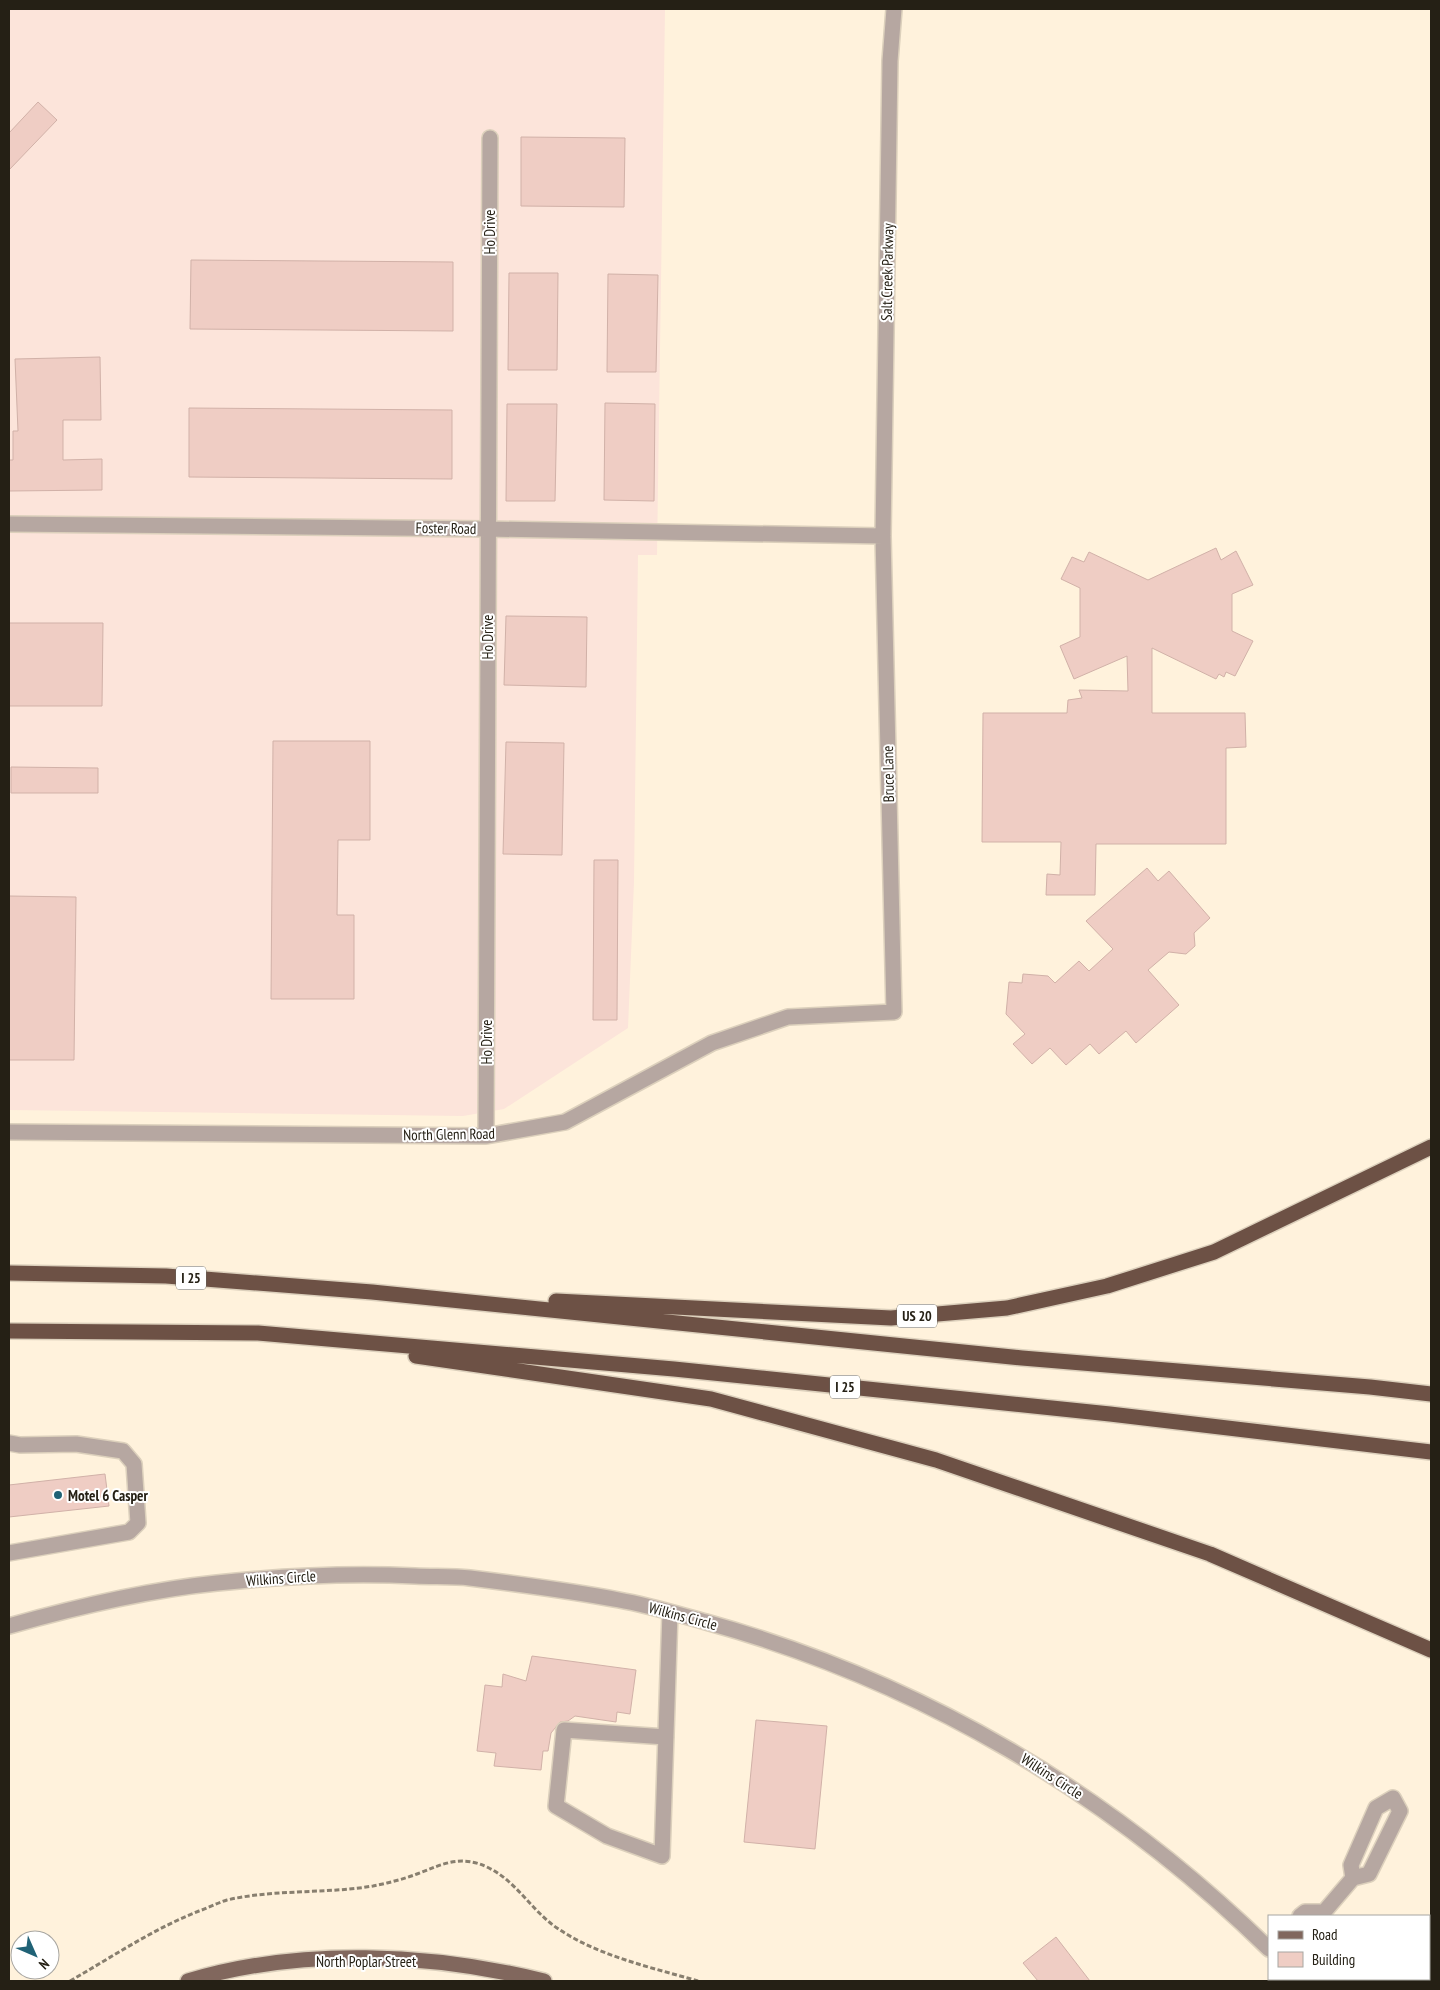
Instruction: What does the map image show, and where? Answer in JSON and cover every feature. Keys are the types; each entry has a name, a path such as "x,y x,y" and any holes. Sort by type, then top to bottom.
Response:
{"highway":[{"name":"US 20","path":"372,1292 891,1318 1007,1308 1107,1286 1214,1252 1431,1147"},
{"name":"I 25","path":"9,1273 166,1276 372,1292 1022,1358 1370,1387 1431,1394"},
{"name":"I 25","path":"9,1331 258,1333 704,1372 1110,1414 1431,1452"},
{"path":"258,1333 701,1398 730,1404 936,1460 1210,1554 1431,1650"}],"main road":[{"name":"North Poplar Street","path":"188,1981 232,1970 294,1962 355,1958 461,1964 544,1981"}],"street":[{"name":"Salt Creek Parkway","path":"883,536 890,61 894,9"},
{"name":"Ho Drive","path":"486,1136 490,138"},
{"name":"Foster Road","path":"9,524 487,529 883,536"},
{"name":"Bruce Lane","path":"883,536 894,1012"},
{"name":"North Glenn Road","path":"9,1132 486,1136 565,1122 712,1043 788,1017 894,1012"},
{"path":"9,1443 20,1445 76,1444 123,1451 134,1464 138,1523 129,1532 9,1553"},
{"name":"Wilkins Circle","path":"9,1626 137,1595 214,1583 313,1575 468,1578 620,1600 670,1612 759,1636 833,1663 960,1721 1008,1748 1115,1818 1232,1913 1268,1946"},
{"path":"666,1737 564,1730 556,1806 607,1836 662,1856 666,1737 670,1612"},
{"path":"1301,1915 1305,1912 1323,1914 1353,1878 1369,1874 1400,1811 1393,1798 1376,1808 1350,1865 1353,1878"}],"path":[{"path":"70,1981 141,1938 182,1918 226,1901 259,1896 374,1886 416,1875 447,1862 467,1862 488,1868 508,1881 556,1928 595,1948 698,1981"}],"shaded area":[{"path":"9,9 665,9 657,555 638,555 634,882 628,1028 504,1109 463,1116 9,1110"}],"building":[{"path":"38,102 57,120 9,170 9,133"},
{"path":"521,137 625,138 624,207 521,206"},
{"path":"191,260 453,262 453,331 190,329"},
{"path":"509,273 558,273 557,370 508,370"},
{"path":"608,274 658,275 656,372 607,372"},
{"path":"100,357 101,420 63,420 63,460 102,459 102,490 9,491 9,460 13,460 13,431 18,431 15,359"},
{"path":"605,403 655,404 654,501 604,500"},
{"path":"507,404 557,404 555,501 506,501"},
{"path":"189,408 452,410 452,479 189,477"},
{"path":"1216,548 1221,560 1236,551 1253,585 1232,594 1232,631 1253,641 1235,676 1226,672 1224,677 1219,674 1216,679 1152,648 1152,713 1245,713 1246,747 1226,748 1226,844 1096,844 1095,895 1046,895 1047,874 1060,875 1061,842 982,842 983,713 1067,713 1068,700 1082,698 1079,690 1128,691 1127,656 1074,679 1060,646 1080,637 1080,588 1061,579 1072,557 1084,562 1089,552 1148,580"},
{"path":"506,616 587,617 586,687 504,685"},
{"path":"9,623 103,623 102,706 9,706"},
{"path":"273,741 370,741 370,840 338,840 337,915 354,915 354,999 271,999"},
{"path":"506,742 564,743 562,855 503,854"},
{"path":"11,767 98,768 98,793 11,793"},
{"path":"594,860 618,860 617,1020 593,1020"},
{"path":"1147,868 1158,881 1169,871 1210,918 1194,933 1195,946 1186,954 1169,952 1148,970 1179,1005 1136,1043 1126,1031 1099,1054 1090,1044 1066,1065 1050,1048 1032,1064 1013,1044 1025,1034 1006,1014 1009,982 1022,983 1023,974 1048,976 1055,983 1079,961 1089,971 1113,949 1086,921"},
{"path":"9,896 76,897 74,1060 9,1060"},
{"name":"Motel 6 Casper","path":"105,1474 109,1506 9,1517 9,1485"},
{"path":"532,1656 636,1670 630,1714 617,1712 616,1722 575,1716 568,1721 560,1722 551,1733 548,1751 543,1751 541,1770 494,1766 496,1753 477,1751 485,1685 502,1687 503,1674 526,1681"},
{"path":"756,1720 827,1726 815,1849 744,1842"},
{"path":"1056,1937 1090,1981 1038,1981 1023,1963"}],"place":[{"name":"Motel 6 Casper","path":"58,1495"}]}
